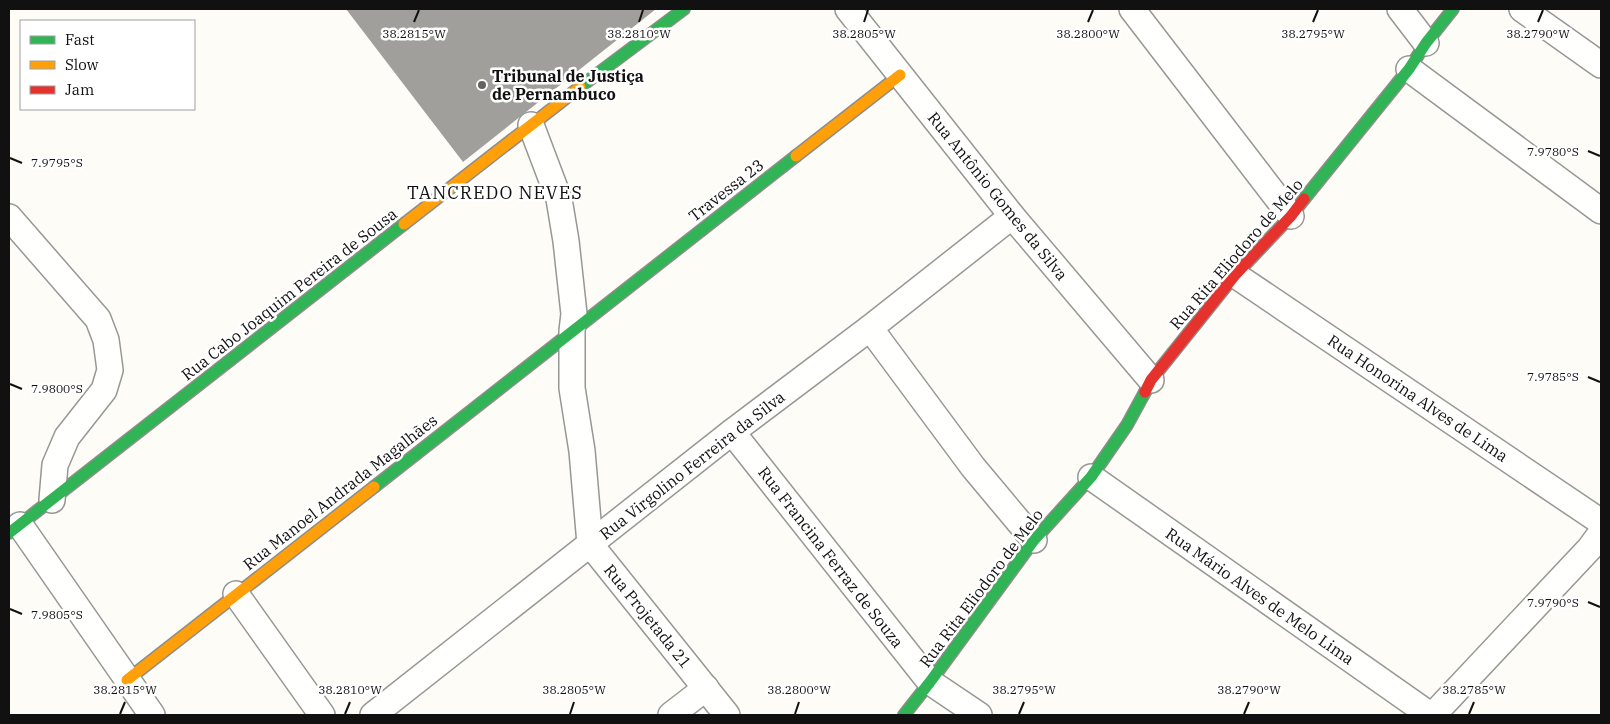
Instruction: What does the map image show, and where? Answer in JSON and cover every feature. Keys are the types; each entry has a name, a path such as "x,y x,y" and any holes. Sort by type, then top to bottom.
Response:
{"street":[{"name":"Rua Cabo Joaquim Pereira de Sousa","path":"14,529 531,125 684,9"},
{"name":"Rua Antônio Gomes da Silva","path":"848,9 1012,216 1151,380"},
{"path":"1132,9 1291,216"},
{"path":"1400,9 1426,43"},
{"name":"Rua Rita Eliodoro de Melo","path":"904,715 1034,540 1091,477 1127,425 1151,380 1235,275 1291,216 1409,68 1453,9"},
{"path":"1522,9 1601,66"},
{"path":"1409,68 1601,211"},
{"name":"Travessa 23","path":"572,331 900,75"},
{"path":"531,125 559,199 566,241 574,314 572,331 572,388 582,452 590,544"},
{"name":"Rua Virgolino Ferreira da Silva","path":"373,715 732,432 870,328 1012,216"},
{"path":"9,217 98,318 106,340 110,370 104,390 67,437 55,465 52,500"},
{"name":"Rua Honorina Alves de Lima","path":"1235,275 1601,522"},
{"path":"870,328 973,467 1034,540"},
{"name":"Rua Manoel Andrada Magalhães","path":"127,680 572,331"},
{"name":"Rua Francina Ferraz de Souza","path":"732,432 930,682 979,715"},
{"name":"Rua Mário Alves de Melo Lima","path":"1091,477 1431,715"},
{"path":"14,529 152,715"},
{"path":"1431,715 1590,548 1601,533"},
{"name":"Rua Projetada 21","path":"590,544 727,715"},
{"path":"236,594 322,715"},
{"path":"671,715 706,688"}],"building":[{"name":"Tribunal de Justiça de Pernambuco","path":"346,9 656,9 463,162"}],"traffic: fast":[{"path":"580,87 684,9"},
{"path":"1304,199 1409,69 1426,43 1453,9"},
{"path":"374,487 796,156"},
{"path":"9,533 404,224"},
{"path":"904,715 1034,540 1091,477 1127,425 1145,392"}],"traffic: slow":[{"path":"796,156 900,75"},
{"path":"404,224 580,87"},
{"path":"127,680 374,487"}],"traffic: jam":[{"path":"1145,392 1151,380 1235,275 1291,216 1304,199"}],"place":[{"name":"Tribunal de Justiça de Pernambuco","path":"482,85"}],"district":[{"name":"TANCREDO NEVES","path":"495,192"}]}
